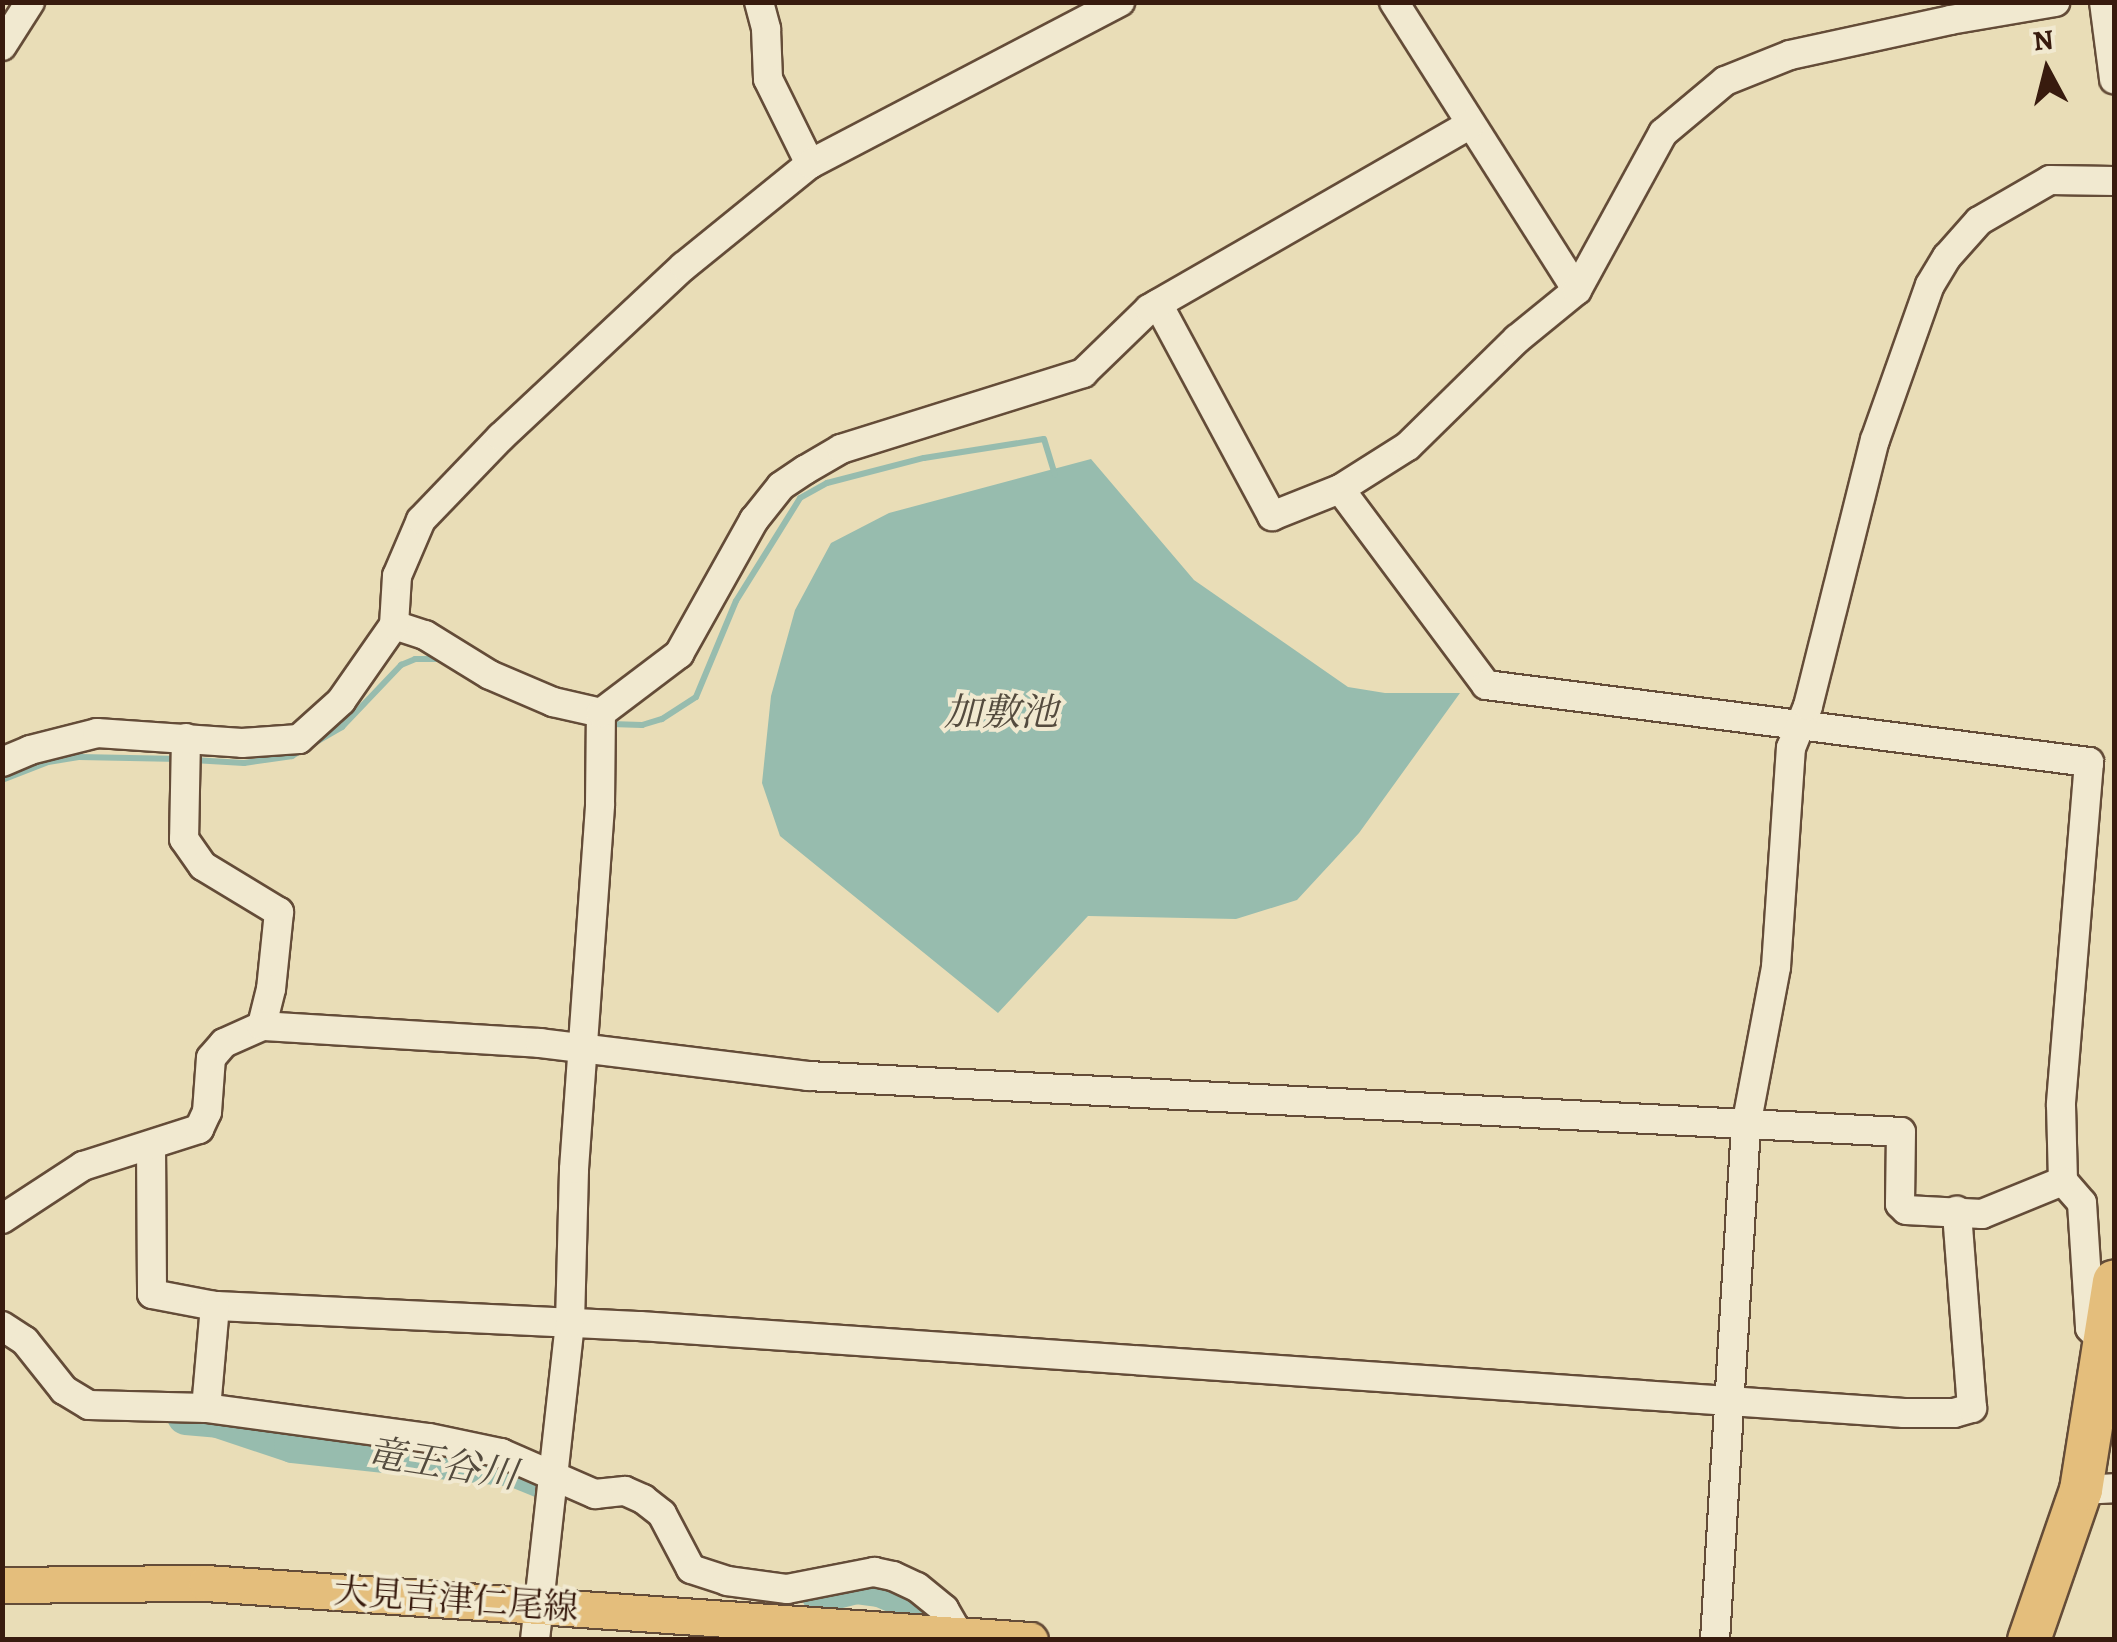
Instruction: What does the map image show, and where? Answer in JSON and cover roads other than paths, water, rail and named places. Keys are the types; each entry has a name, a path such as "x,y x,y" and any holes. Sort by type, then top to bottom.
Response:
{"highway":[{"path":"2029,1640 2098,1489 2114,1282"}],"main road":[{"name":"大見吉津仁尾線","path":"2,1584 206,1582 537,1604 725,1628 958,1632 1030,1640"}],"street":[{"path":"2,46 30,2"},
{"path":"759,2 766,29 768,79 810,164"},
{"path":"2,762 30,750 97,733 185,751 299,740 340,700 394,625 397,576 421,520 501,437 684,266 810,164 1120,2"},
{"path":"1394,2 1578,290"},
{"path":"1158,304 1272,516 1340,490 1408,446 1517,340 1578,290 1663,134 1725,81 1790,56 1950,20 2055,2"},
{"path":"2104,2 2114,79"},
{"path":"535,1640 570,1323 574,1168 601,713 679,654 754,520 781,486 841,449 1083,373 1158,304 1471,124"},
{"path":"1715,1640 1746,1126 1776,967 1791,748 1808,706 1875,440 1930,285 1947,257 1979,221 2010,199 2050,180 2114,181"},
{"path":"1340,490 1486,685 2089,762 2062,1104 2063,1181 2082,1203 2090,1328 2107,1346"},
{"path":"394,625 425,635 490,675 553,702 601,713"},
{"path":"185,751 184,839 203,866 278,912 271,990 262,1026"},
{"path":"2,1218 83,1166 199,1129 208,1112 211,1058 224,1043 262,1026 584,1049 808,1076 1900,1132 1900,1204 1906,1210 1982,1214 2063,1181"},
{"path":"151,1146 152,1294 215,1306 570,1323 1904,1413 1954,1413 1972,1408 1957,1212"},
{"path":"206,1408 215,1306"},
{"path":"2,1326 24,1341 64,1390 89,1405 206,1408 429,1438 501,1452 553,1483 596,1494 625,1492 643,1498 662,1514 691,1569 728,1581 787,1588 874,1572 893,1576 917,1587 944,1609 958,1632"}],"water":[{"name":"加敷池","path":"1091,459 1194,580 1348,687 1385,693 1460,693 1359,833 1297,900 1236,919 1088,916 998,1013 780,836 762,783 771,696 795,610 831,543 889,513"}],"waterway":[{"path":"611,724 642,725 662,719 696,697 736,601 800,498 827,483 924,458 1044,439 1055,474"},
{"path":"193,760 244,763 292,756 342,727 401,665 415,659 443,659"},
{"path":"492,689 540,710"},
{"path":"2,780 48,762 79,757 180,759"},
{"name":"竜王谷川","path":"186,1416 218,1419 293,1444 514,1468 543,1480"},
{"name":"竜王谷川","path":"820,1594 855,1585 880,1588 927,1608"}]}
